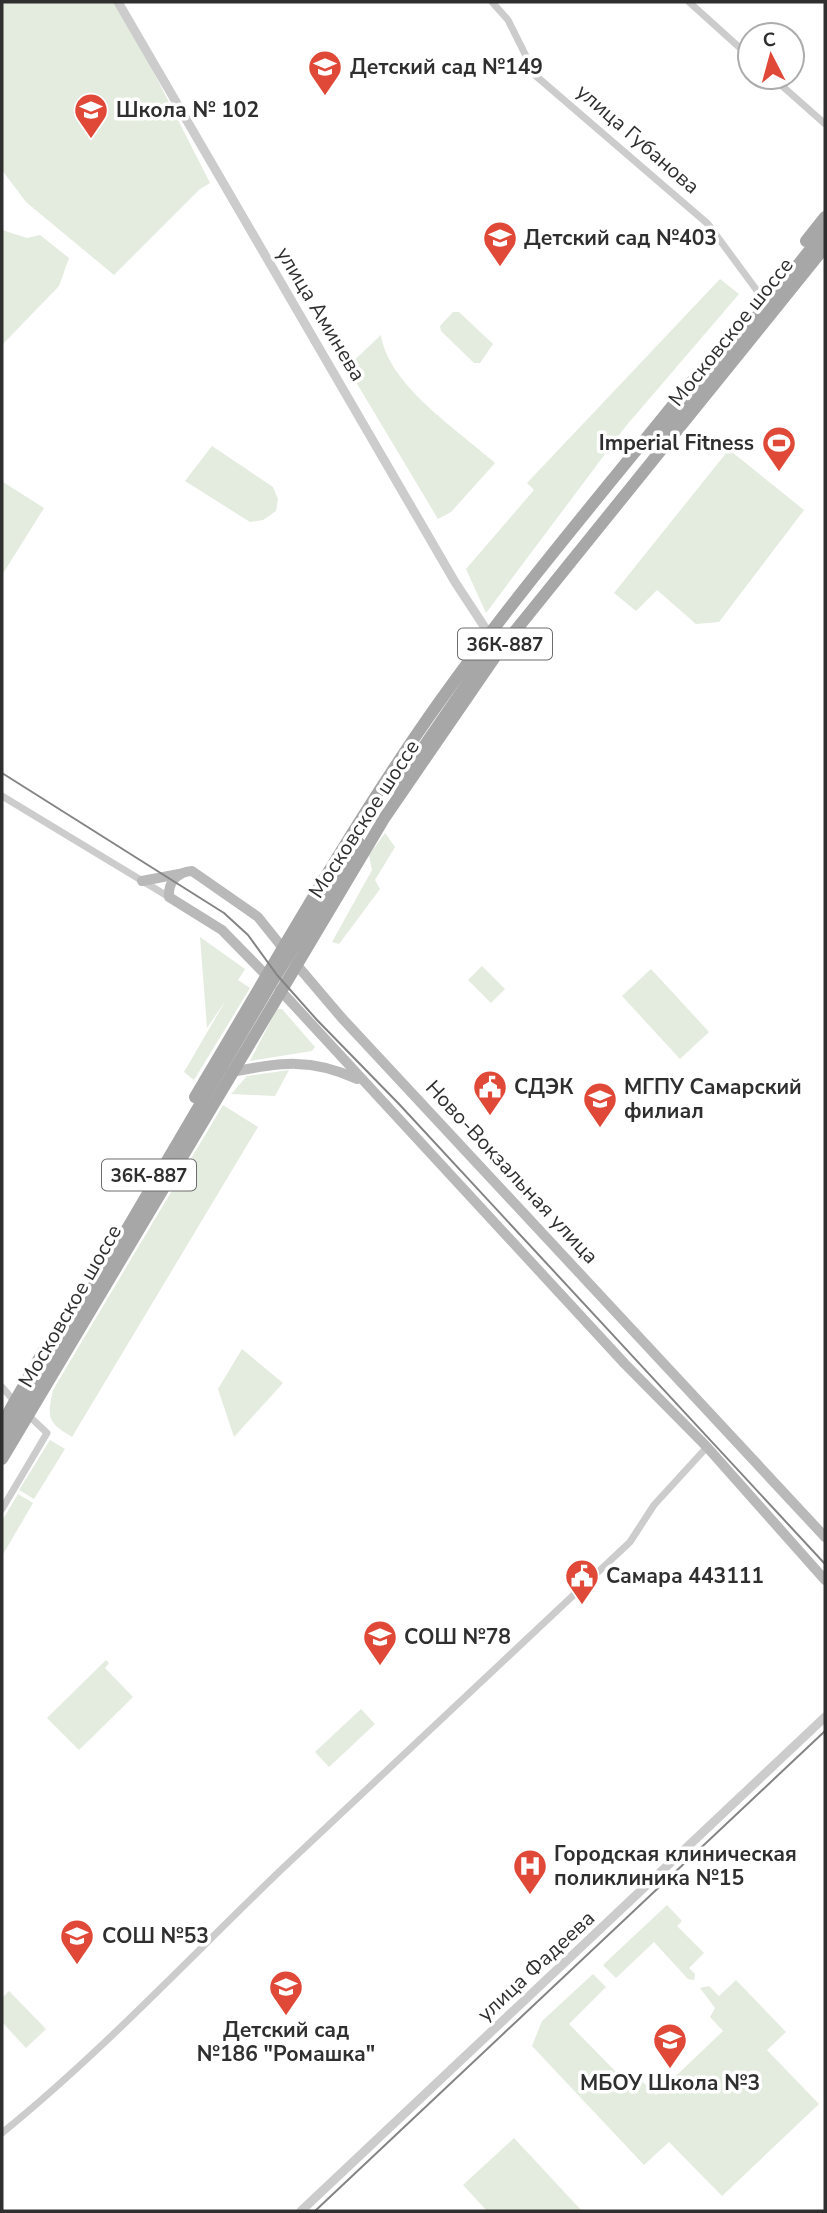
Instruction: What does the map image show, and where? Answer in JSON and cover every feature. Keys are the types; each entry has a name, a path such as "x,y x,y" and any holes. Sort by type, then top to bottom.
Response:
{"main road":[{"name":"Московское шоссе","path":"2,1442 289,955 492,640 764,299 825,217"},
{"name":"Московское шоссе","path":"764,299 825,231"},
{"name":"Московское шоссе","path":"289,955 499,651 825,247"},
{"name":"Ново-Вокзальная улица","path":"179,874 192,871 258,917 341,1017 825,1537"},
{"path":"143,881 179,874"},
{"path":"179,874 170,885 169,897 222,930 273,983 625,1364 707,1447 825,1580"},
{"name":"Московское шоссе","path":"2,1459 21,1409 225,1073 273,983"},
{"path":"225,1073 307,1062 327,1066 365,1082"},
{"name":"Московское шоссе","path":"2,1424 21,1409"}],"street":[{"name":"улица Аминева","path":"118,2 492,640"},
{"name":"улица Губанова","path":"492,2 508,20 536,76 708,224 764,299"},
{"path":"695,4 736,44"},
{"path":"788,91 825,124"},
{"path":"2,796 169,897"},
{"path":"2,1387 47,1433 2,1510"},
{"path":"2,2133 121,2027 284,1868 630,1542 654,1505 707,1447"},
{"name":"улица Фадеева","path":"301,2211 825,1717"}],"shaded area":[{"name":"Школа № 102","path":"2,2 118,2 210,183 200,189 114,275 26,202 2,170"},
{"path":"2,230 27,238 40,235 69,258 59,286 2,345"},
{"path":"720,279 739,294 626,426 486,613 466,569 534,490 527,483"},
{"path":"453,312 459,312 493,344 480,363 474,363 441,331 440,326"},
{"path":"381,335 386,354 410,389 495,463 451,512 438,519 347,367"},
{"path":"212,446 273,487 278,499 276,511 263,520 250,522 185,481"},
{"path":"727,452 732,452 804,510 719,622 696,624 657,590 636,611 614,593"},
{"path":"3,482 44,508 2,575 2,484"},
{"path":"385,833 395,847 375,880 380,889 339,944 332,942 372,870 369,855"},
{"path":"200,937 245,969 238,980 250,988 194,1080 184,1072 226,1000 207,1028"},
{"path":"482,966 505,989 491,1003 468,980"},
{"path":"651,969 709,1032 680,1059 622,996"},
{"path":"277,1009 282,1009 315,1047 312,1051 250,1061"},
{"path":"289,1070 275,1096 231,1094 247,1076"},
{"path":"223,1105 258,1127 72,1437 53,1423 50,1407 53,1390"},
{"path":"242,1349 283,1383 234,1437 218,1389"},
{"path":"50,1440 65,1449 34,1499 19,1490"},
{"path":"18,1494 33,1503 2,1556 2,1521"},
{"path":"106,1660 109,1663 105,1668 133,1697 79,1750 47,1718"},
{"path":"361,1709 375,1724 329,1767 315,1752"},
{"path":"667,1905 682,1921 677,1926 704,1953 689,1968 695,1974 694,1980 688,1979 654,1942 616,1978 603,1965"},
{"name":"МБОУ Школа №3","path":"593,1974 606,1987 569,2024 621,2077 616,2081 619,2085 625,2080 629,2085 642,2081 656,2095 723,2031 710,2017 715,2008 700,1988 709,1986 719,1996 736,1980 786,2032 767,2050 819,2104 722,2196 669,2142 644,2165 532,2046 542,2021"},
{"path":"9,1991 46,2029 26,2048 2,2022 2,1998"},
{"path":"514,2138 582,2211 487,2211 463,2185"}],"tram line":[{"path":"2,773 224,913 248,935 277,975 317,1020 399,1104 825,1564"},
{"path":"315,2211 825,1731"}],"place":[{"name":"Детский сад №149","path":"325,97"},
{"name":"Школа № 102","path":"91,140"},
{"name":"Детский сад №403","path":"500,268"},
{"name":"Imperial Fitness","path":"779,473"},
{"name":"СДЭК","path":"490,1117"},
{"name":"МГПУ Самарский филиал","path":"600,1129"},
{"name":"Самара 443111","path":"582,1606"},
{"name":"СОШ №78","path":"380,1667"},
{"name":"Городская клиническая поликлиника №15","path":"530,1896"},
{"name":"СОШ №53","path":"77,1966"},
{"name":"Детский сад №186 \"Ромашка\"","path":"286,2017"},
{"name":"МБОУ Школа №3","path":"670,2070"}]}
